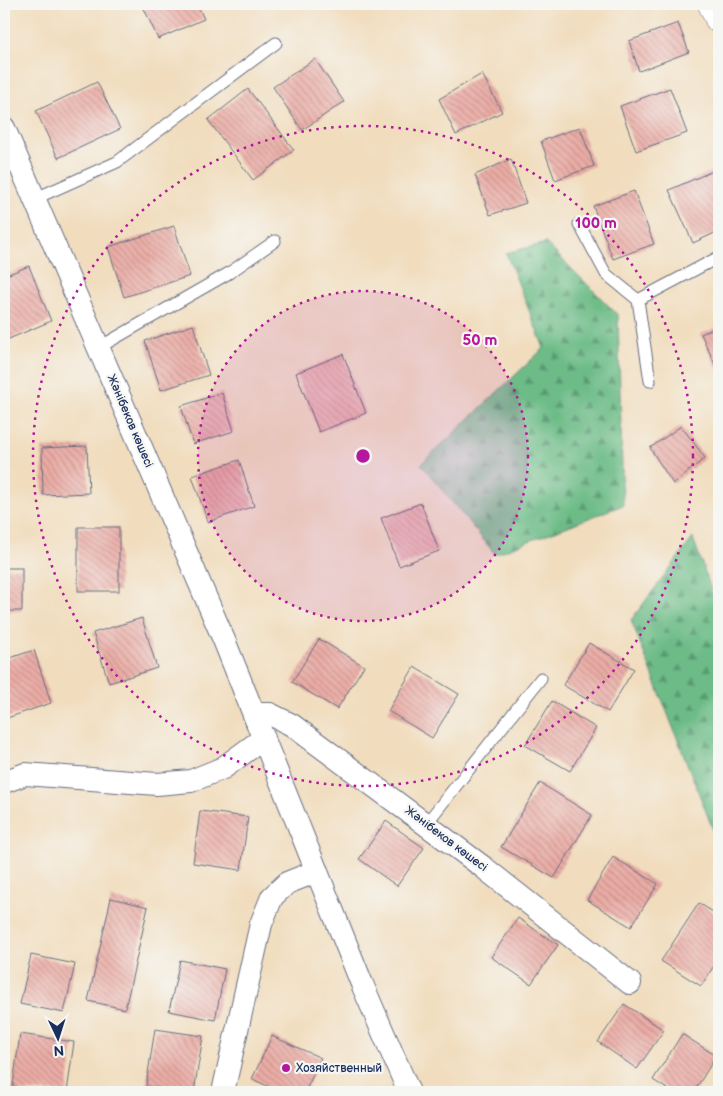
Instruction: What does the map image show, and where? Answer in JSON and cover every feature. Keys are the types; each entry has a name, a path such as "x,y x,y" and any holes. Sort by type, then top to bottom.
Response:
{"street":[{"path":"712,4 719,19"},
{"name":"Жәнібеков көшесі","path":"4,128 224,640 362,984 409,1092"},
{"name":"Жәнібеков көшесі","path":"254,714 270,714 292,725 483,866 630,982"},
{"path":"4,782 25,774 157,784 191,781 223,768 264,738"},
{"path":"223,1092 261,924 272,897 287,883 317,871"}],"lane":[{"path":"34,199 117,162 276,43"},
{"path":"579,224 606,274 638,300 650,381"},
{"path":"98,348 229,273 275,241"},
{"path":"638,300 719,257"},
{"path":"426,824 541,678"}],"green space":[{"path":"546,243 618,315 623,505 495,554 421,464 544,348 506,253"},
{"path":"693,538 719,612 719,845 631,620"}],"building":[{"path":"142,4 197,4 204,19 158,39"},
{"path":"678,23 689,52 639,71 629,41"},
{"path":"315,59 344,102 302,130 273,87"},
{"path":"482,74 502,112 456,135 439,99"},
{"path":"97,82 120,129 58,158 36,111"},
{"path":"670,88 687,133 636,151 620,106"},
{"path":"248,89 294,150 253,180 208,120"},
{"path":"580,127 594,166 555,180 541,141"},
{"path":"511,159 526,203 490,215 475,175"},
{"path":"715,170 719,179 719,231 693,243 669,190"},
{"path":"634,191 654,244 613,259 593,206"},
{"path":"174,226 190,276 124,297 108,247"},
{"path":"29,266 51,321 4,341 4,276"},
{"path":"193,325 209,375 161,390 145,341"},
{"path":"719,326 719,373 701,334"},
{"path":"343,354 366,413 319,432 296,373"},
{"path":"222,393 234,431 193,444 181,406"},
{"path":"681,426 705,458 673,484 650,448"},
{"path":"87,446 89,493 43,495 42,448"},
{"path":"239,460 254,506 208,522 192,476"},
{"path":"421,503 439,551 399,566 381,518"},
{"path":"78,527 119,527 119,591 78,591"},
{"path":"4,568 22,568 22,611 4,611"},
{"path":"142,618 157,668 109,683 93,633"},
{"path":"319,639 364,666 337,709 292,682"},
{"path":"589,643 634,669 608,712 563,685"},
{"path":"34,650 51,703 4,719 4,660"},
{"path":"414,667 459,694 432,738 388,711"},
{"path":"552,701 596,728 570,771 525,745"},
{"path":"540,783 592,815 554,878 501,847"},
{"path":"200,811 248,817 241,870 193,863"},
{"path":"386,821 424,848 397,886 359,859"},
{"path":"613,857 658,884 631,927 587,900"},
{"path":"111,898 148,907 125,1009 88,1001"},
{"path":"699,903 719,916 719,958 701,986 661,961"},
{"path":"518,918 558,945 531,984 491,957"},
{"path":"31,955 75,964 64,1013 20,1004"},
{"path":"180,960 225,969 215,1020 169,1011"},
{"path":"624,1004 664,1030 637,1069 598,1042"},
{"path":"155,1029 203,1036 194,1092 181,1092 146,1086"},
{"path":"20,1034 74,1042 67,1092 12,1092"},
{"path":"682,1034 716,1056 694,1092 672,1092 653,1080"},
{"name":"Хозяйственный","path":"272,1036 321,1058 305,1092 281,1092 252,1079"}],"place":[{"name":"Хозяйственный","path":"286,1068"}]}
